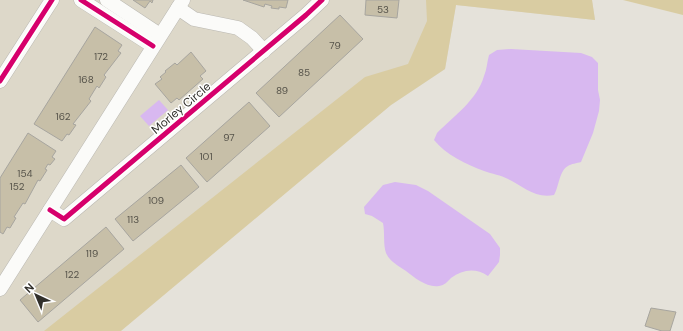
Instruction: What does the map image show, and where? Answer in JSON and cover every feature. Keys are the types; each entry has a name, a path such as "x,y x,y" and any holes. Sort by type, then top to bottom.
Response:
{"street":[{"path":"0,81 52,0"},
{"path":"81,0 157,41"},
{"path":"107,0 157,41"},
{"name":"Morley Circle","path":"50,210 64,219 264,51 322,0"},
{"path":"0,289 180,4 194,19 238,28 252,38 264,51"}],"shaded area":[{"path":"0,0 592,0 595,20 456,5 445,69 391,105 113,331 0,331"},
{"path":"426,0 592,0 595,20 456,5 445,69 391,105 121,331 44,331 365,77 408,64 427,21"},
{"path":"623,0 683,0 683,15"},
{"path":"511,49 581,53 592,57 598,63 598,90 600,100 599,111 593,133 581,162 565,168 554,195 547,196 535,194 505,178 471,166 444,150 434,140 437,133 471,100 476,93 481,85 489,55 497,50"},
{"path":"159,100 168,110 149,126 140,116"},
{"path":"395,182 416,185 428,191 490,234 500,248 500,255 499,262 488,276 479,272 465,271 451,278 443,285 435,286 426,284 417,279 390,259 385,250 383,223 372,216 365,214 364,207 383,185"}],"building":[{"path":"133,0 153,0 152,3 150,1 145,8"},
{"path":"243,0 288,0 286,8 279,7 279,9 271,8 272,6 265,4 264,7"},
{"path":"366,0 399,0 397,18 365,15"},
{"path":"340,15 363,39 279,117 256,93"},
{"path":"95,27 122,45 118,51 121,53 104,75 106,77 99,88 97,86 89,99 91,101 73,124 76,125 69,135 67,134 62,141 34,124"},
{"path":"191,52 206,71 200,76 203,79 179,100 177,98 171,103 155,84 162,79 160,77 166,72 165,71 175,63 177,65"},
{"path":"249,102 270,126 207,182 186,158"},
{"path":"28,133 56,151 52,157 55,159 50,165 48,164 45,169 47,170 40,181 38,180 25,204 23,203 14,217 16,218 10,228 7,227 3,234 0,232 0,178"},
{"path":"181,165 199,187 133,241 115,219"},
{"path":"106,227 124,249 38,322 20,300"},
{"path":"651,308 676,312 670,331 662,331 645,326"}],"cycle path":[{"path":"0,81 52,0"},
{"path":"81,0 153,46"},
{"path":"50,210 64,219 322,0"}]}
